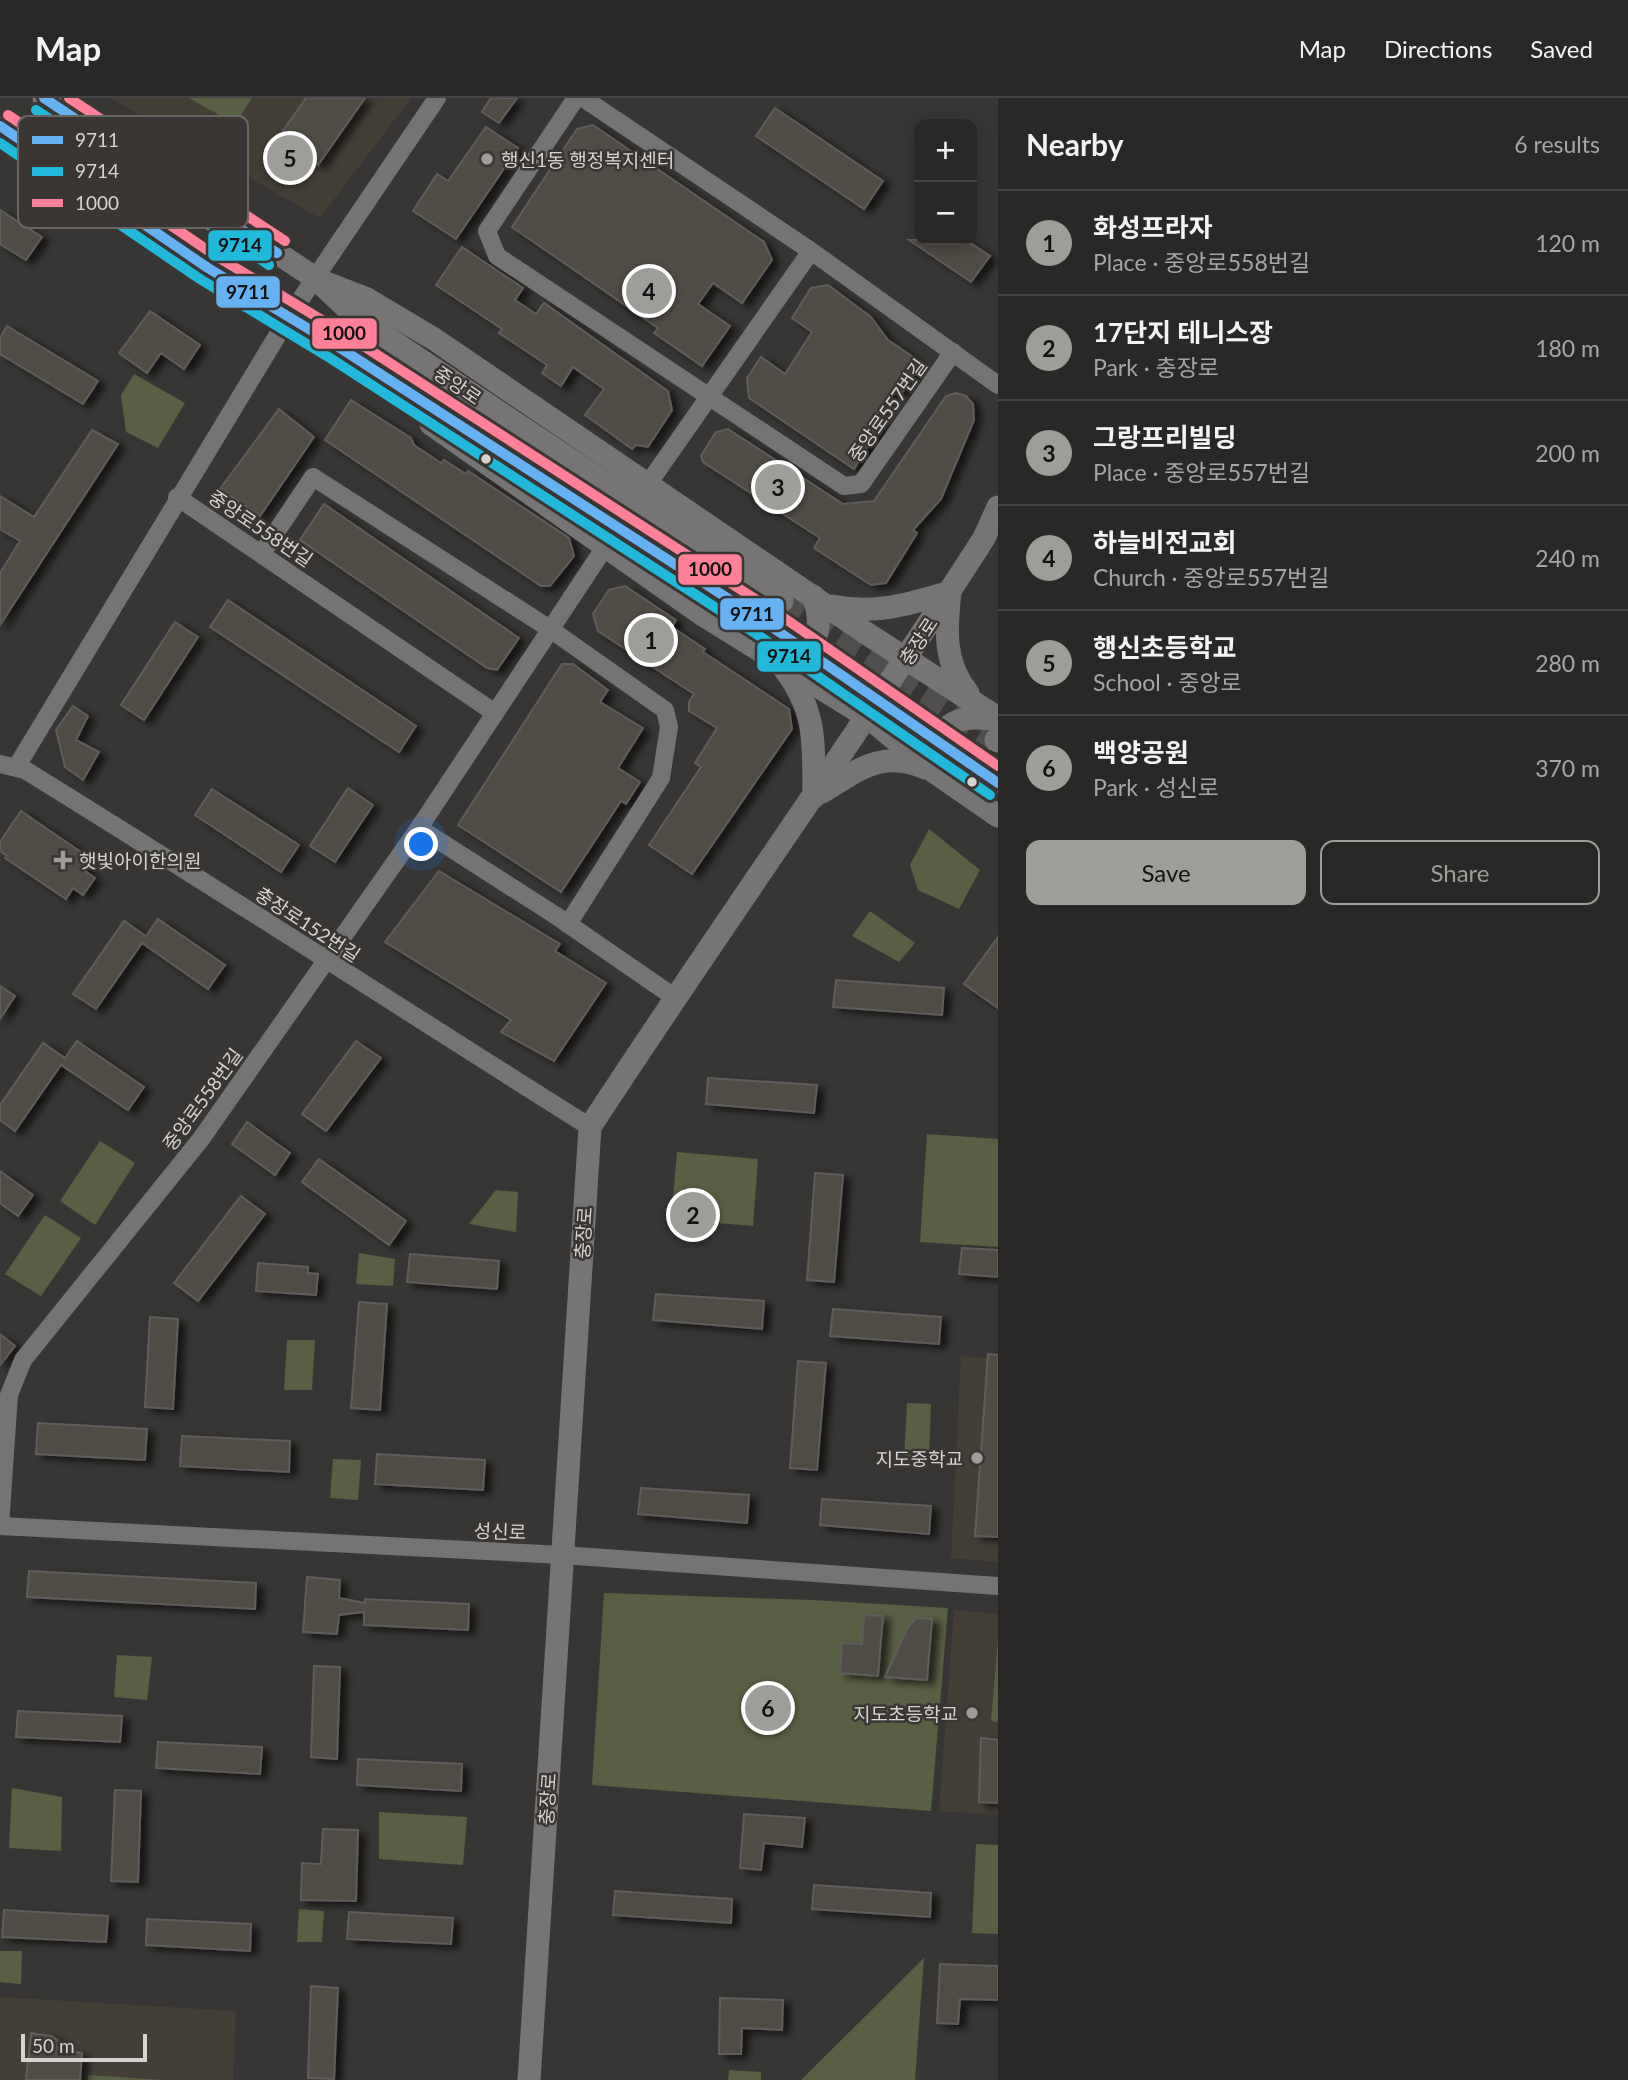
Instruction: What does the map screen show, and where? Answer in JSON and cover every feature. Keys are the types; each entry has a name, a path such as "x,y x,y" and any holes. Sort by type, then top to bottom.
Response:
{"main road":[{"name":"중앙로","path":"44,98 71,116"},
{"name":"중앙로","path":"0,126 18,139"},
{"name":"중앙로","path":"148,228 288,318 337,346 769,625"},
{"name":"중앙로","path":"240,228 315,278 356,317 782,601"},
{"path":"315,278 365,298 434,339 976,704"},
{"path":"288,318 330,355 703,615 869,718 941,777 998,816"},
{"name":"충장로","path":"529,2080 590,1127 674,997 869,718 950,592 991,541 998,507"},
{"path":"819,600 852,610 877,610 898,608 950,592 946,624 950,661 955,678 998,730"},
{"path":"775,659 792,657 811,648 818,631 819,600"},
{"path":"775,659 804,698 810,715 814,797 864,766 888,760 907,760 941,777"},
{"path":"941,777 939,753 943,734 955,721 974,716 998,730"},
{"path":"979,769 998,783"}],"street":[{"path":"9,765 288,318 437,98"},
{"name":"중앙로557번길","path":"576,98 487,232 497,256 844,486 861,484 953,352"},
{"path":"583,98 811,251 998,385"},
{"path":"648,484 811,251"},
{"path":"262,553 313,477 550,629 665,710 670,727 662,778 568,925"},
{"name":"중앙로558번길","path":"177,498 495,713"},
{"name":"중앙로558번길","path":"0,1526 9,1395 23,1360 201,1139 419,828 605,547"},
{"name":"충장로152번길","path":"9,765 163,855 326,962 590,1127"},
{"path":"419,828 674,997"},
{"name":"성신로","path":"0,1526 562,1555 998,1586"}],"shaded area":[{"path":"110,98 411,98 320,218 248,177 248,116 142,116"},
{"name":"지도중학교","path":"961,1356 998,1359 998,1562 951,1558"},
{"name":"지도초등학교","path":"954,1610 998,1614 998,1815 939,1811"},
{"path":"0,1997 236,2011 233,2080 0,2080"}],"green space":[{"path":"189,98 252,98 240,116 221,116"},
{"path":"134,374 185,403 158,448 126,432 121,395"},
{"path":"929,829 980,870 959,909 918,890 910,865"},
{"path":"870,911 915,943 899,962 852,936"},
{"path":"927,1134 998,1139 998,1247 920,1242"},
{"path":"100,1141 135,1163 95,1225 60,1201"},
{"path":"677,1152 758,1159 753,1226 671,1219"},
{"path":"496,1190 518,1192 516,1232 469,1224"},
{"path":"45,1215 81,1238 41,1296 5,1274"},
{"path":"359,1253 395,1259 393,1286 356,1284"},
{"path":"287,1340 315,1340 312,1390 284,1390"},
{"path":"907,1403 931,1404 929,1460 904,1459"},
{"path":"333,1459 361,1460 358,1500 330,1498"},
{"path":"604,1593 948,1608 931,1811 592,1785"},
{"path":"998,1639 998,1722 991,1721"},
{"path":"117,1655 152,1657 147,1700 114,1697"},
{"path":"12,1788 62,1797 61,1851 9,1848"},
{"path":"379,1812 467,1817 463,1865 379,1859"},
{"path":"976,1844 998,1845 998,1934 972,1933"},
{"path":"299,1909 324,1911 322,1942 297,1942"},
{"path":"0,1951 22,1951 21,1984 0,1982"},
{"path":"924,1958 915,2080 801,2080"},
{"path":"729,2070 761,2072 761,2080 728,2080"},
{"path":"88,2075 163,2080 88,2080"}],"building":[{"path":"306,98 365,98 318,165 298,151 285,169 266,155"},
{"path":"491,98 517,98 499,123 482,112"},
{"path":"775,108 883,181 864,209 756,136"},
{"path":"593,125 764,242 772,260 742,303 713,283 698,304 730,326 702,366 654,333 658,328 512,227 577,129"},
{"path":"486,127 518,148 456,239 413,211 437,174 448,181"},
{"path":"0,210 18,222 18,228 28,228 42,237 26,260 0,244"},
{"path":"916,245 974,245 990,256 971,282"},
{"path":"462,247 523,288 515,300 536,314 544,303 668,391 672,410 648,447 636,445 632,449 585,415 604,389 573,367 561,386 542,373 547,365 499,333 502,329 436,285"},
{"path":"828,285 871,317 888,340 916,359 916,370 902,393 896,388 875,418 882,423 854,469 749,398 747,378 761,357 785,374 812,332 792,318 811,288"},
{"path":"150,311 200,345 184,369 161,353 147,373 119,353"},
{"path":"7,326 98,381 83,404 0,354 0,338"},
{"path":"956,393 966,396 973,404 974,420 941,499 913,530 917,533 886,583 871,585 814,548 820,538 703,462 701,456 716,432 728,429 843,504 874,501 946,396"},
{"path":"351,400 411,438 414,445 441,463 444,460 466,474 468,471 569,538 574,556 550,586 541,586 325,440"},
{"path":"279,409 314,437 260,516 220,489"},
{"path":"92,430 118,444 0,625 0,573 20,541 0,529 0,496 34,517"},
{"path":"324,504 519,638 497,670 487,668 300,540"},
{"path":"625,586 676,620 672,627 705,649 703,652 789,709 792,729 692,874 649,845 701,767 695,763 717,728 689,711 689,702 694,694 598,631 593,614 609,590"},
{"path":"228,600 416,726 399,752 210,627"},
{"path":"175,622 198,637 144,720 121,705"},
{"path":"562,664 573,664 608,690 600,702 643,728 618,768 640,782 626,804 621,801 561,892 458,825"},
{"path":"73,706 88,716 76,740 99,752 83,780 65,767 56,730"},
{"path":"348,788 373,805 335,862 310,846"},
{"path":"212,789 299,845 281,872 195,815"},
{"path":"21,811 91,859 84,870 95,878 83,895 73,888 66,899 5,858 7,856 0,851 0,842"},
{"path":"439,871 560,944 555,951 606,983 554,1061 501,1032 511,1020 385,942"},
{"path":"158,919 225,965 208,989 142,943 96,1009 73,994 124,921 146,936"},
{"path":"998,937 998,1008 964,984"},
{"path":"836,980 944,988 942,1015 833,1007"},
{"path":"0,986 15,996 0,1019"},
{"path":"77,1041 144,1087 128,1110 61,1065 15,1131 0,1120 0,1105 43,1043 65,1058"},
{"path":"356,1041 381,1058 326,1131 302,1114"},
{"path":"708,1078 817,1085 814,1113 706,1104"},
{"path":"247,1122 290,1153 275,1175 232,1144"},
{"path":"319,1159 406,1221 389,1245 302,1182"},
{"path":"0,1171 33,1195 18,1216 0,1203"},
{"path":"815,1173 843,1175 834,1282 807,1280"},
{"path":"241,1196 265,1214 198,1301 174,1283"},
{"path":"962,1248 998,1250 998,1277 959,1274"},
{"path":"410,1254 499,1261 497,1289 407,1282"},
{"path":"258,1263 308,1267 308,1273 318,1274 316,1295 256,1291"},
{"path":"656,1294 764,1301 762,1329 653,1320"},
{"path":"359,1302 387,1304 380,1410 351,1408"},
{"path":"833,1309 941,1317 939,1344 830,1336"},
{"path":"150,1317 178,1319 173,1409 145,1407"},
{"path":"0,1334 15,1346 0,1365"},
{"path":"988,1354 998,1355 998,1537 975,1536"},
{"path":"798,1361 826,1363 817,1470 790,1468"},
{"path":"38,1423 147,1429 145,1460 36,1454"},
{"path":"182,1436 290,1441 289,1472 180,1466"},
{"path":"377,1454 485,1460 483,1490 375,1484"},
{"path":"641,1488 749,1495 747,1523 638,1514"},
{"path":"822,1499 931,1506 929,1534 820,1525"},
{"path":"29,1571 256,1583 255,1609 27,1597"},
{"path":"307,1577 340,1580 339,1598 365,1603 365,1599 469,1604 468,1630 364,1625 364,1612 339,1615 337,1634 303,1632"},
{"path":"864,1615 883,1616 878,1676 840,1673 842,1643 862,1644"},
{"path":"916,1618 932,1619 927,1680 885,1677 908,1627"},
{"path":"314,1666 340,1667 337,1759 311,1757"},
{"path":"18,1711 122,1716 120,1742 16,1737"},
{"path":"981,1738 998,1740 998,1803 979,1802"},
{"path":"158,1742 262,1747 260,1774 156,1768"},
{"path":"358,1759 462,1764 461,1791 357,1785"},
{"path":"115,1790 141,1791 138,1882 111,1881"},
{"path":"744,1814 805,1818 802,1847 764,1843 761,1870 740,1868"},
{"path":"323,1829 358,1830 356,1901 301,1900 302,1863 321,1864"},
{"path":"814,1885 931,1893 930,1917 812,1909"},
{"path":"615,1891 732,1899 731,1923 613,1915"},
{"path":"4,1910 108,1916 106,1942 2,1937"},
{"path":"349,1912 453,1918 451,1944 347,1939"},
{"path":"147,1919 251,1924 250,1951 146,1945"},
{"path":"940,1964 998,1966 998,2000 960,1999 958,2024 937,2023"},
{"path":"311,1986 338,1988 334,2079 308,2078"},
{"path":"720,1998 783,2000 782,2030 742,2028 741,2054 719,2054"},
{"path":"31,2033 51,2036 60,2042 59,2049 82,2053 80,2080 26,2080"}],"tunnel":[{"path":"782,601 996,740"},
{"path":"769,625 979,769"}],"transit line":[{"name":"9711","path":"44,98 71,116"},
{"name":"1000","path":"69,98 96,116"},
{"name":"9714","path":"36,110 45,116"},
{"name":"1000","path":"8,115 18,122"},
{"name":"9711","path":"0,126 18,138"},
{"name":"9714","path":"0,143 18,155"},
{"name":"1000","path":"248,217 285,241"},
{"name":"9714","path":"125,228 200,279 330,358 761,637 990,795"},
{"name":"9711","path":"149,228 769,625 998,783"},
{"name":"1000","path":"175,228 345,334 777,613 998,766"},
{"name":"9714","path":"213,228 269,265"},
{"name":"9711","path":"239,228 277,253"}],"place":[{"name":"행신초등학교","path":"290,158"},
{"name":"행신1동 행정복지센터","path":"487,159"},
{"name":"하늘비전교회","path":"649,291"},
{"name":"그랑프리빌딩","path":"778,487"},
{"name":"화성프라자","path":"651,640"},
{"name":"햇빛아이한의원","path":"63,860"},
{"name":"17단지 테니스장","path":"693,1215"},
{"name":"지도중학교","path":"977,1458"},
{"name":"백양공원","path":"768,1708"},
{"name":"지도초등학교","path":"972,1713"}]}
